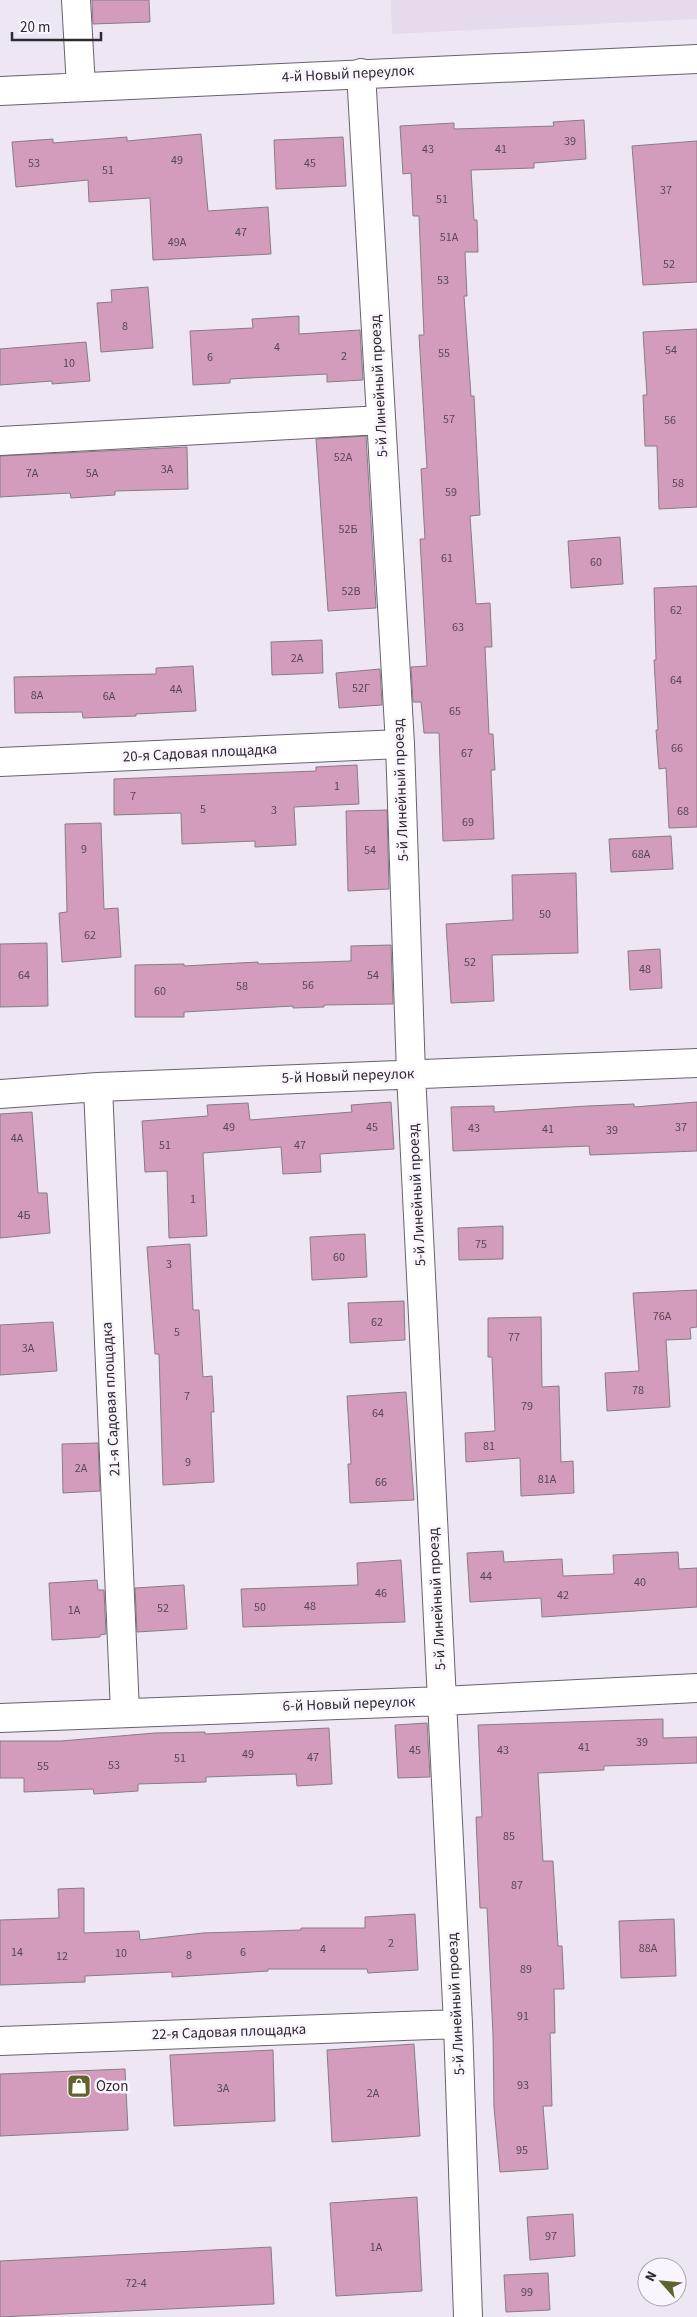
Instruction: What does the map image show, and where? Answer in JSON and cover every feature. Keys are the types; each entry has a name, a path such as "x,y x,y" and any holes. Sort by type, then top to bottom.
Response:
{"street":[{"path":"76,0 80,87"},
{"name":"4-й Новый переулок","path":"0,91 697,59"},
{"name":"5-й Линейный проезд","path":"360,73 400,744 412,1074 458,2024 468,2317"},
{"path":"0,441 381,420"},
{"name":"20-я Садовая площадка","path":"0,762 400,744"},
{"name":"5-й Новый переулок","path":"0,1094 98,1087 697,1064"},
{"name":"21-я Садовая площадка","path":"98,1087 125,1712"},
{"name":"6-й Новый переулок","path":"0,1718 697,1688"},
{"name":"22-я Садовая площадка","path":"0,2041 458,2024"}],"shaded area":[{"path":"391,0 697,0 697,19 392,34"}],"building":[{"path":"92,0 149,0 150,22 93,24"},
{"path":"584,120 586,159 534,163 534,168 471,170 474,220 477,220 478,252 465,252 467,296 464,296 471,396 474,396 480,515 470,516 476,604 490,603 492,647 485,647 489,734 493,734 495,770 491,770 494,839 443,841 439,733 424,733 421,702 413,702 411,667 427,666 420,539 425,539 421,469 427,468 419,335 424,335 419,216 413,216 411,173 403,174 400,126 454,123 454,129 554,126 553,122"},
{"path":"201,134 208,211 268,207 271,254 153,260 150,198 89,202 88,180 16,187 12,142 53,139 53,143 127,137 127,141"},
{"path":"343,137 346,186 276,189 274,140"},
{"path":"697,141 697,282 643,285 632,146"},
{"path":"148,287 153,348 101,352 97,303 112,302 111,290"},
{"path":"299,316 299,334 360,330 363,380 327,382 327,374 230,379 230,383 193,385 190,331 253,328 252,319"},
{"path":"697,329 697,507 659,509 657,446 645,446 643,395 647,395 643,332"},
{"path":"86,342 90,381 52,384 52,381 0,385 0,349"},
{"path":"366,436 376,608 328,611 316,439"},
{"path":"187,447 188,489 115,491 115,495 71,498 70,493 0,497 0,456"},
{"path":"620,537 623,584 571,588 568,541"},
{"path":"697,586 697,827 669,828 666,768 659,769 656,730 658,730 654,660 656,660 654,588"},
{"path":"322,640 323,673 272,675 271,642"},
{"path":"193,666 196,711 83,718 82,712 15,713 14,677 156,674 156,668"},
{"path":"380,669 382,705 339,708 336,673"},
{"path":"357,765 359,804 294,807 296,845 255,847 255,841 182,844 181,813 114,815 114,779 316,771 316,767"},
{"path":"387,810 389,889 348,891 346,811"},
{"path":"101,823 104,909 118,908 121,957 62,962 59,913 67,912 65,824"},
{"path":"671,836 673,869 611,872 609,839"},
{"path":"576,873 578,953 492,955 494,1001 451,1003 446,924 513,920 512,875"},
{"path":"47,943 48,1006 0,1007 0,944"},
{"path":"391,945 393,1004 324,1005 324,1007 293,1008 293,1006 184,1012 184,1017 135,1017 135,965 184,964 184,966 258,962 258,964 351,961 351,946"},
{"path":"660,949 662,988 630,990 628,951"},
{"path":"391,1102 394,1149 320,1154 321,1172 283,1174 281,1147 203,1153 207,1236 169,1238 167,1171 145,1172 142,1121 208,1116 207,1105 248,1103 250,1120 352,1112 351,1105"},
{"path":"697,1102 697,1151 590,1155 589,1146 453,1151 451,1107 494,1106 494,1112 634,1104 634,1107"},
{"path":"32,1112 38,1193 47,1193 50,1233 0,1238 0,1114"},
{"path":"503,1226 503,1259 459,1260 458,1228"},
{"path":"365,1234 367,1277 312,1280 310,1237"},
{"path":"190,1244 193,1310 199,1310 203,1377 212,1376 214,1412 211,1412 214,1482 163,1485 159,1354 155,1354 147,1247"},
{"path":"697,1290 697,1327 690,1328 691,1339 666,1340 670,1407 607,1411 605,1373 639,1371 633,1293"},
{"path":"404,1301 405,1340 350,1343 348,1303"},
{"path":"541,1317 542,1387 559,1386 561,1462 573,1461 574,1493 521,1496 520,1458 466,1462 465,1433 495,1431 492,1357 488,1357 488,1318"},
{"path":"53,1322 57,1371 0,1375 0,1325"},
{"path":"406,1392 414,1500 350,1503 348,1464 351,1464 347,1396"},
{"path":"98,1443 100,1491 63,1493 62,1444"},
{"path":"503,1551 504,1562 562,1559 563,1576 614,1574 613,1555 678,1552 679,1569 697,1568 697,1607 542,1617 541,1598 470,1602 467,1553"},
{"path":"401,1560 405,1622 243,1627 241,1589 358,1585 357,1563"},
{"path":"97,1580 98,1590 104,1590 106,1634 100,1635 100,1637 52,1640 49,1583"},
{"path":"184,1585 187,1629 137,1632 135,1588"},
{"path":"663,1719 663,1738 697,1737 697,1763 604,1766 604,1770 538,1773 543,1861 553,1861 558,1946 562,1946 564,1989 554,1989 555,2033 550,2033 552,2106 543,2106 548,2169 500,2172 494,2107 493,2035 487,1908 480,1908 476,1817 482,1817 478,1725"},
{"path":"427,1723 430,1777 398,1778 395,1725"},
{"path":"329,1728 332,1784 297,1786 296,1774 206,1777 206,1782 138,1784 138,1791 94,1794 93,1789 24,1792 24,1778 0,1778 0,1741 61,1741 155,1733 205,1732 205,1734"},
{"path":"84,1888 84,1933 139,1931 140,1940 203,1933 301,1930 301,1928 365,1928 365,1917 415,1914 418,1970 368,1973 367,1969 268,1969 268,1971 172,1977 172,1972 85,1976 85,1982 0,1985 0,1920 59,1918 58,1889"},
{"path":"674,1919 676,1976 621,1978 619,1921"},
{"path":"414,2044 420,2136 332,2142 327,2050"},
{"path":"273,2050 275,2121 174,2126 170,2055"},
{"path":"125,2069 128,2130 0,2136 0,2074"},
{"path":"417,2197 422,2291 336,2296 330,2203"},
{"path":"573,2214 575,2256 530,2260 527,2217"},
{"path":"271,2247 274,2304 0,2317 0,2261"},
{"path":"548,2273 550,2310 506,2312 504,2275"}],"place":[{"name":"Ozon","path":"79,2086"}]}
